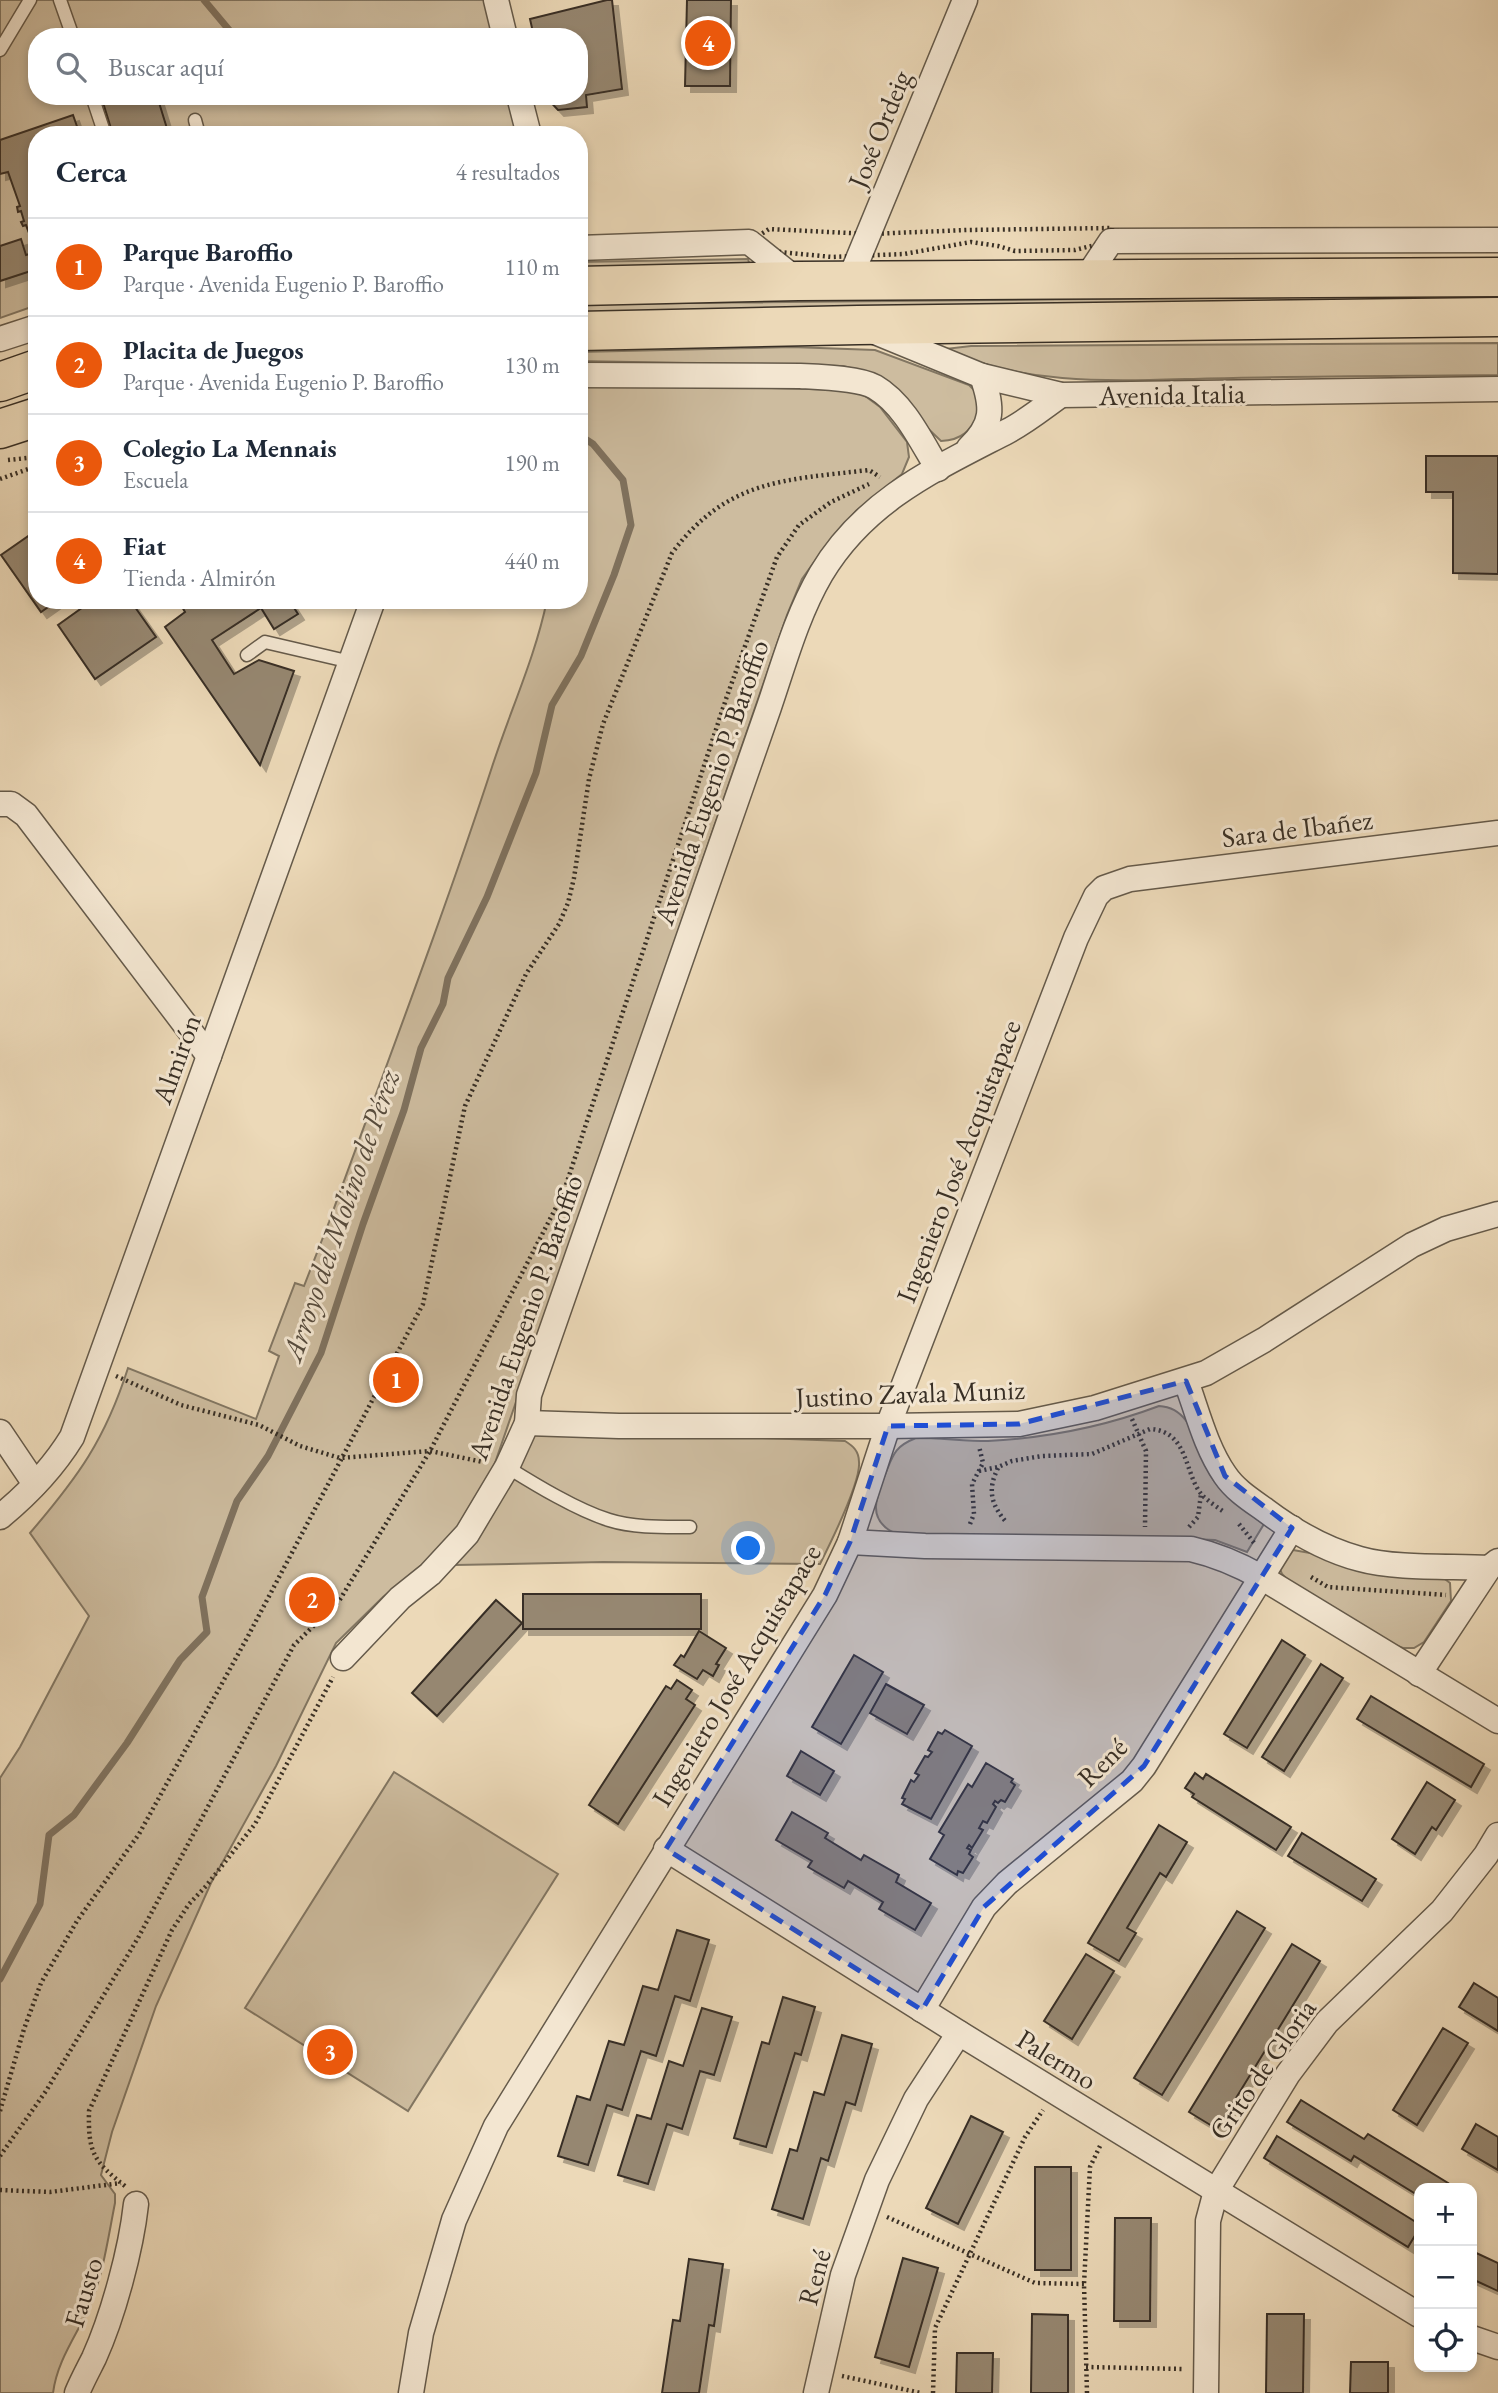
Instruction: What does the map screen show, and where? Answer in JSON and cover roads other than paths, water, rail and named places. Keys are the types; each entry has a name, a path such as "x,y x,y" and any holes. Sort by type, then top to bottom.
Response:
{"main road":[{"path":"588,286 798,281 1498,277"},
{"name":"Avenida Italia","path":"588,331 1498,317"},
{"path":"0,382 28,372"},
{"path":"1,445 28,424"}],"street":[{"path":"496,0 503,28"},
{"name":"José Ordeig","path":"849,281 965,0"},
{"path":"521,105 527,126"},
{"path":"1085,280 1111,241 1498,240"},
{"path":"588,248 749,242 798,281"},
{"name":"Avenida Italia","path":"858,325 982,376 1061,395 1498,389"},
{"path":"0,339 28,330"},
{"path":"588,375 800,376 834,378 873,386 903,414 938,469"},
{"name":"Avenida Eugenio P. Baroffio","path":"966,451 982,436 989,422 990,399 982,376"},
{"name":"Avenida Eugenio P. Baroffio","path":"343,1658 391,1607 430,1574 461,1541 507,1468 527,1423 529,1395 804,608 821,574 887,487 938,469 966,451 1010,430 1061,395"},
{"name":"Almirón","path":"0,1517 57,1462 72,1437 370,609"},
{"path":"0,804 11,804 26,815 209,1056"},
{"name":"Sara de Ibañez","path":"1104,888 1130,879 1498,833"},
{"name":"Ingeniero José Acquistapace","path":"411,2393 421,2333 454,2220 495,2126 825,1595 850,1542 888,1426 1076,937 1096,896 1104,888"},
{"name":"Justino Zavala Muniz","path":"527,1423 619,1426 1019,1424 1123,1399 1206,1373 1265,1340 1412,1245 1446,1229 1498,1214"},
{"path":"1186,1381 1214,1458 1225,1476 1242,1493 1292,1528 1318,1543 1361,1560 1493,1565"},
{"path":"0,1432 35,1484"},
{"name":"René","path":"922,2010 991,1899 1132,1781 1144,1766 1292,1528"},
{"path":"850,1542 1191,1549 1229,1559 1498,1721"},
{"path":"1419,1674 1493,1565"},
{"name":"Grito de Gloria","path":"1206,2381 1208,2221 1216,2191 1288,2074 1327,2022 1442,1912 1498,1835"},
{"name":"Palermo","path":"666,1849 959,2033 1414,2312"},
{"name":"René","path":"818,2382 843,2275 877,2180 916,2099 959,2033"},
{"name":"Fausto","path":"77,2393 111,2310 134,2225 136,2204"},
{"path":"1477,2340 1498,2347"}],"lane":[{"path":"0,50 30,0"},
{"path":"60,0 69,28"},
{"path":"95,105 102,126"},
{"path":"195,120 197,126"},
{"path":"247,655 265,642 351,662"},
{"path":"507,1468 609,1521 644,1526 690,1527"}],"waterway":[{"name":"Arroyo del Molino de Pérez","path":"204,0 227,28"},
{"name":"Arroyo del Molino de Pérez","path":"0,1979 40,1904 49,1835 74,1815 127,1743 180,1660 207,1632 202,1597 237,1501 268,1456 321,1353 404,1110 421,1048 443,1004 448,978 487,897 536,773 552,705 581,656 631,525 623,480 588,441"}],"place":[{"name":"Fiat","path":"708,43"},
{"name":"Parque Baroffio","path":"396,1380"},
{"name":"Placita de Juegos","path":"312,1600"},
{"name":"Colegio La Mennais","path":"330,2052"}]}
